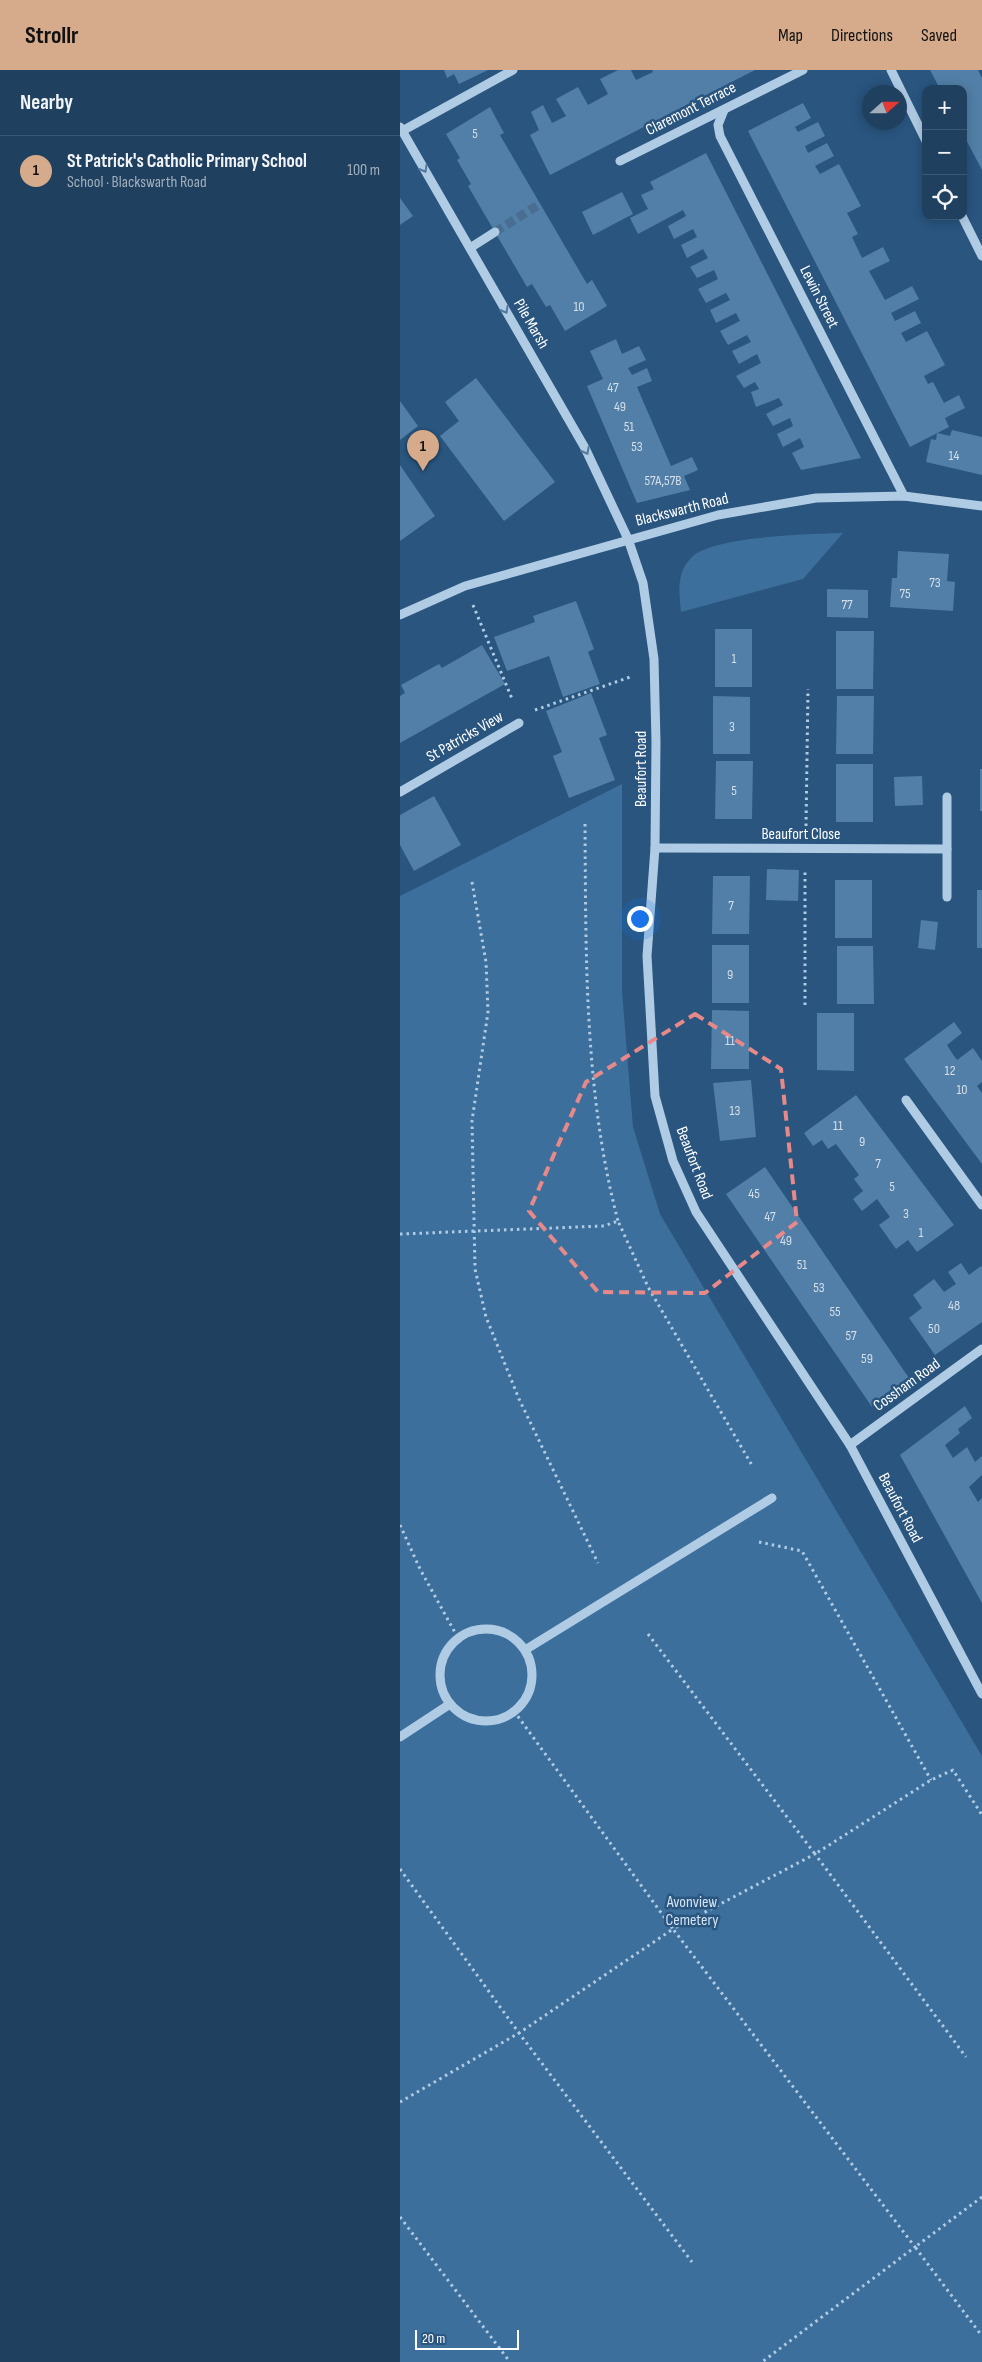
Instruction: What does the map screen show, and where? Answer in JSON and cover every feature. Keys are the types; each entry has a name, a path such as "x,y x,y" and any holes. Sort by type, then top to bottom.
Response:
{"street":[{"path":"401,129 513,70"},
{"name":"Claremont Terrace","path":"620,161 803,70"},
{"path":"891,70 922,133"},
{"name":"Lewin Street","path":"724,110 718,124 720,136 904,496"},
{"name":"Pile Marsh","path":"401,129 584,448 628,540"},
{"path":"964,220 982,256"},
{"path":"470,248 495,232"},
{"name":"Blackswarth Road","path":"400,615 465,586 718,515 816,498 904,496 982,506"},
{"name":"Beaufort Road","path":"628,540 643,583 655,668 655,848 647,956 655,1096 673,1161 696,1212 850,1445 982,1694"},
{"name":"St Patricks View","path":"400,792 519,719"},
{"path":"947,797 947,898"},
{"name":"Beaufort Close","path":"655,848 947,849"},
{"path":"906,1100 982,1205"},
{"name":"Cossham Road","path":"850,1445 982,1349"},
{"path":"526,1650 772,1498"},
{"path":"472,1631 502,1631 515,1639 526,1650 532,1669 531,1689 521,1706 514,1712 504,1718 485,1722 465,1717 450,1704 442,1688 440,1669 446,1652 458,1638 472,1631"},
{"path":"400,1737 450,1704"}],"path":[{"path":"465,586 519,719 655,668"},
{"path":"585,824 585,915 592,1071 606,1175 618,1221 648,1287 753,1467"},
{"path":"472,882 486,962 488,1012 472,1121 475,1269 486,1317 519,1399 598,1563"},
{"path":"400,1234 604,1226 618,1221"},
{"path":"400,1525 420,1569 458,1638"},
{"path":"759,1542 802,1551 931,1780"},
{"path":"648,1634 966,2057"},
{"path":"514,1712 674,1930 982,2336"},
{"path":"400,2102 519,2033 674,1930 815,1854 931,1780 953,1770 982,1814"},
{"path":"400,1869 519,2033 692,2262"},
{"path":"762,2362 982,2198"},
{"path":"400,2216 510,2362"}],"highlighted area":[{"path":"695,1014 781,1069 797,1222 705,1293 598,1292 529,1211 586,1082"}],"green space":[{"path":"843,533 803,579 681,612 680,583 683,569 692,557 703,550 741,540"},
{"name":"Avonview Cemetery","path":"622,784 622,991 633,1127 660,1214 982,1756 982,2362 400,2362 400,896"}],"building":[{"path":"444,70 488,70 459,84 454,74 447,78"},
{"path":"618,70 631,70 636,80 653,72 652,70 755,70 550,175 530,135 539,130 531,112 543,105 552,123 566,116 556,99 578,87 588,105 608,94 600,79"},
{"path":"930,70 978,70 982,78 982,170 967,142 967,85 938,85"},
{"path":"803,103 811,118 795,127 798,132 818,122 825,136 805,146 808,153 827,143 834,156 815,166 820,174 839,164 861,206 847,213 858,234 852,237 862,258 883,247 890,261 869,271 885,300 912,286 919,299 891,313 895,321 915,311 921,323 901,333 906,342 927,331 945,365 924,376 928,384 933,382 944,403 959,395 965,408 945,418 949,427 910,447 748,131"},
{"path":"490,107 504,133 500,135 587,284 592,280 607,306 565,331 550,305 546,307 532,284 527,287 468,186 471,184 457,160 460,158 446,134"},
{"path":"706,153 861,458 801,470 792,453 804,447 800,438 783,447 777,434 793,426 790,418 773,426 766,414 783,405 779,398 756,407 751,392 759,389 755,382 744,388 736,376 761,363 757,354 739,364 732,351 751,342 747,335 728,345 720,331 740,321 736,313 716,323 710,310 730,300 726,293 706,303 698,289 718,279 714,270 697,278 690,267 708,258 703,249 687,258 681,245 697,237 693,229 674,239 668,226 686,216 683,210 638,234 630,218 648,209 641,195 654,189 650,182"},
{"path":"622,192 633,214 593,235 582,212"},
{"path":"400,198 413,216 400,225"},
{"path":"616,339 622,354 639,346 646,360 628,368 632,375 647,368 652,381 637,387 671,466 692,457 698,470 684,476 690,490 637,503 587,386 603,379 590,351"},
{"path":"476,378 555,482 504,521 440,436 459,421 445,402"},
{"path":"400,401 418,426 400,440"},
{"path":"952,430 982,437 982,475 926,462 931,439 936,440 937,433 950,436"},
{"path":"400,465 435,516 400,541"},
{"path":"898,551 949,554 947,581 955,582 953,611 890,607 892,578 897,578"},
{"path":"827,589 868,590 868,618 827,617"},
{"path":"576,601 594,649 588,652 600,684 563,697 549,656 507,671 494,637 535,622 533,616"},
{"path":"715,629 752,629 752,687 715,687"},
{"path":"836,631 874,631 873,689 836,689"},
{"path":"482,645 505,684 400,743 400,696 405,693 401,685 439,664 442,668"},
{"path":"591,693 607,735 599,738 615,780 569,798 553,756 562,752 546,711"},
{"path":"713,696 750,697 750,754 713,754"},
{"path":"837,696 874,696 873,754 836,754"},
{"path":"716,761 753,761 752,819 715,819"},
{"path":"836,764 873,764 873,822 836,822"},
{"path":"980,769 982,769 982,811 980,811"},
{"path":"922,776 923,805 895,806 894,777"},
{"path":"434,796 461,845 414,871 400,845 400,815"},
{"path":"767,869 799,870 798,901 766,900"},
{"path":"713,876 750,876 749,934 712,934"},
{"path":"835,880 872,880 872,938 835,938"},
{"path":"977,890 982,890 982,948 977,948"},
{"path":"921,920 938,922 935,950 918,948"},
{"path":"712,945 749,945 749,1003 712,1003"},
{"path":"837,946 873,946 874,1004 837,1004"},
{"path":"712,1010 749,1011 749,1069 711,1069"},
{"path":"817,1013 854,1013 854,1071 817,1070"},
{"path":"954,1022 962,1033 947,1045 957,1060 973,1048 982,1061 982,1082 977,1086 982,1093 982,1164 904,1059"},
{"path":"751,1080 756,1137 720,1141 713,1083"},
{"path":"856,1095 954,1225 917,1252 908,1240 896,1249 879,1225 890,1217 877,1199 862,1211 853,1199 863,1191 854,1179 859,1175 836,1144 828,1149 822,1140 813,1146 804,1133"},
{"path":"765,1167 911,1381 872,1407 726,1194"},
{"path":"961,1263 969,1275 981,1266 982,1268 982,1322 935,1355 909,1318 922,1308 913,1295 934,1279 944,1292 956,1284 948,1272"},
{"path":"965,1406 972,1418 958,1429 960,1433 945,1445 953,1458 967,1447 975,1462 982,1456 982,1475 969,1487 978,1502 982,1498 982,1603 900,1455"}],"tunnel":[{"path":"495,232 540,204"}],"place":[{"name":"St Patrick's Catholic Primary School","path":"423,471"}]}
